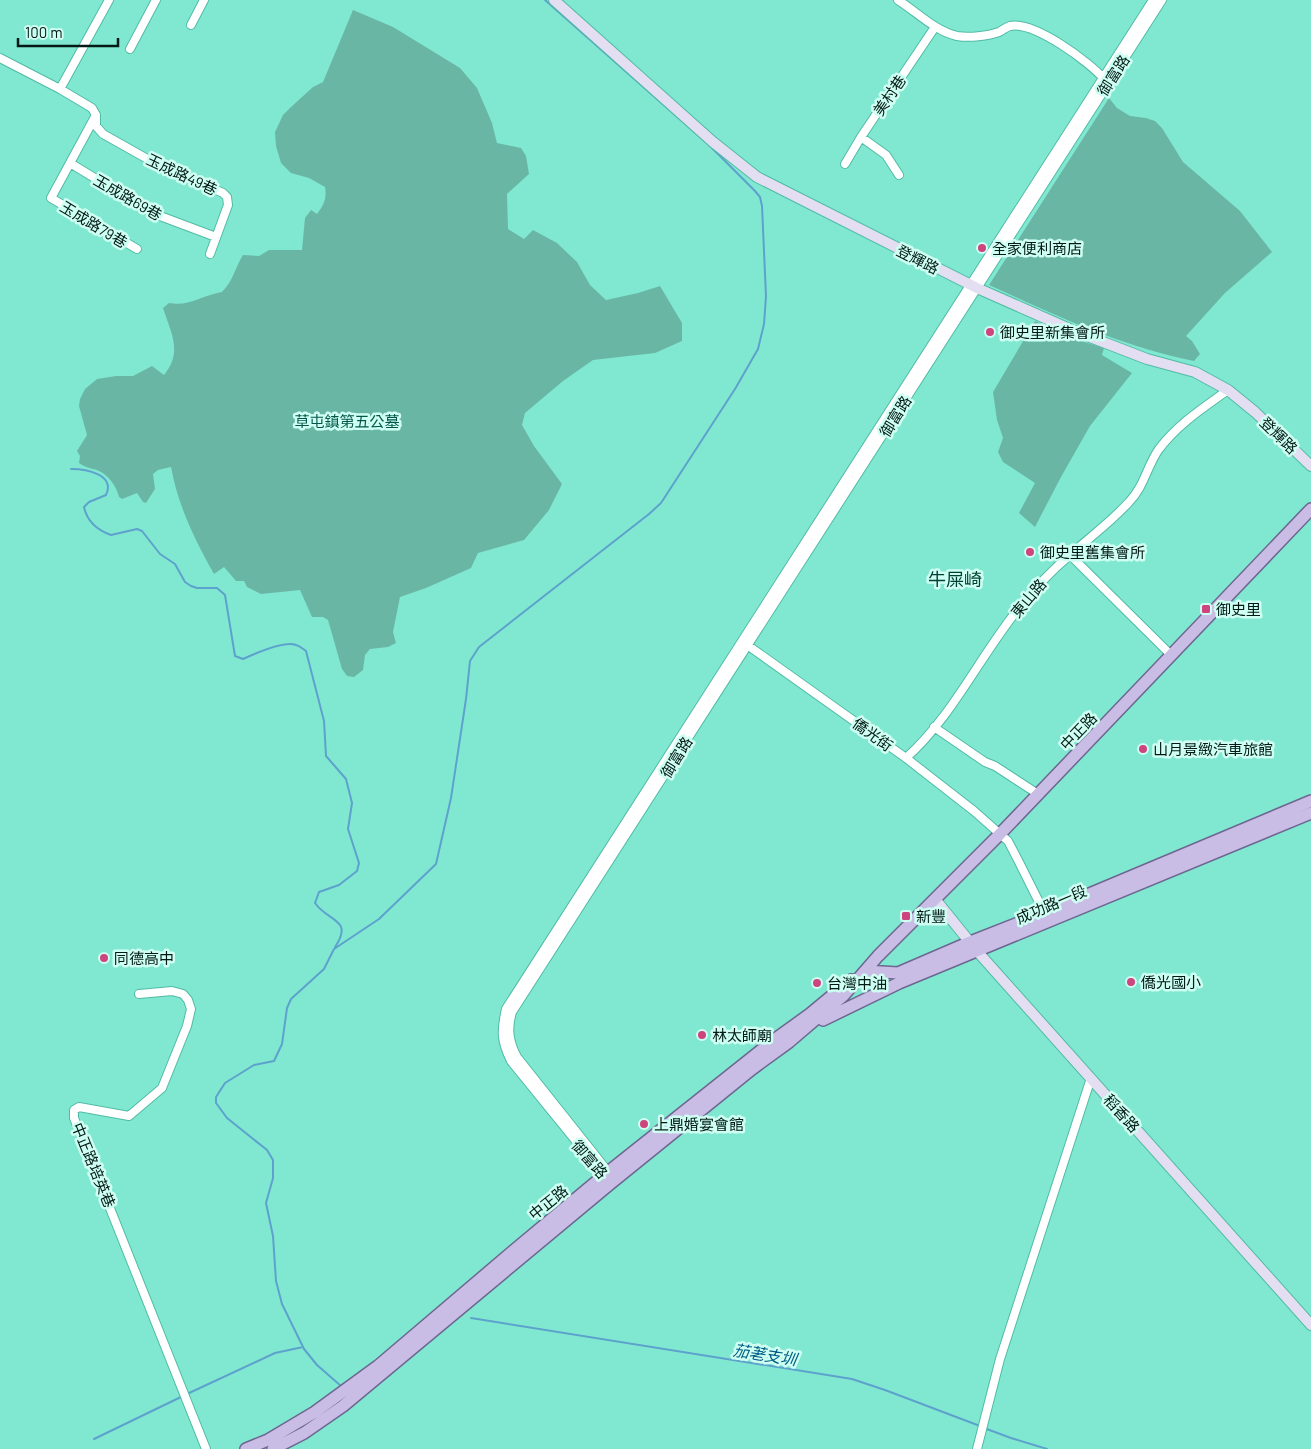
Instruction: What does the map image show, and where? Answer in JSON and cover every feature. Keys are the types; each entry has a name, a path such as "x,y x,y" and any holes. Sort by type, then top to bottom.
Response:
{"main road":[{"name":"中正路","path":"246,1449 268,1440 315,1412 378,1366 512,1252 608,1177 805,1029 844,995 935,898 1000,834 1311,509"},
{"name":"成功路一段","path":"1046,917 1311,801"},
{"name":"成功路一段","path":"865,971 898,973 974,946 1311,812"},
{"name":"成功路一段","path":"805,1029 974,946"},
{"name":"中正路","path":"273,1449 304,1433 343,1406 608,1177 774,1040 865,971"}],"street":[{"path":"60,88 109,0"},
{"path":"130,49 156,0"},
{"path":"191,25 204,0"},
{"name":"登輝路","path":"554,0 713,142 757,177 974,286 1072,330 1147,359 1195,372 1228,390 1255,412 1311,466"},
{"path":"898,0 935,27 957,36 969,37 998,33 1010,26 1025,28 1056,41 1080,58 1105,81"},
{"name":"御富路","path":"608,1177 511,1047 509,1037 512,1012 573,918 744,643 1105,81 1153,0"},
{"name":"御富路","path":"1105,81 1162,0"},
{"name":"美村巷","path":"845,164 935,27"},
{"path":"0,58 60,88 92,108 96,115 70,163"},
{"name":"玉成路49巷","path":"96,115 96,126 103,134 151,161 223,193 227,197 228,205 210,254"},
{"path":"861,137 886,155 899,175"},
{"name":"玉成路79巷","path":"70,163 51,198 137,250"},
{"name":"玉成路69巷","path":"70,163 152,213 216,237"},
{"name":"東山路","path":"906,758 934,727 1016,611 1045,577 1102,529 1137,493 1159,450 1178,427 1228,390"},
{"path":"1070,555 1171,655"},
{"name":"僑光街","path":"744,643 906,758 974,811 1008,841 1046,917"},
{"path":"934,727 985,762 996,766 1038,794"},
{"name":"稻香路","path":"935,898 974,946 1311,1325"},
{"name":"中正路培英巷","path":"139,994 172,991 183,994 188,1000 191,1009 162,1088 129,1116 79,1107 74,1110 74,1118 206,1449"},
{"path":"977,1449 1000,1359 1091,1078"}],"green space":[{"name":"草屯鎮第五公墓","path":"353,10 393,27 460,68 477,88 492,123 497,143 521,148 526,156 529,174 507,194 508,229 524,239 533,230 557,243 577,262 590,285 606,300 660,286 682,323 682,341 655,353 593,360 563,381 525,413 522,425 534,446 562,484 549,510 524,540 478,553 471,568 400,597 393,632 396,643 388,647 370,649 365,655 363,670 354,677 347,676 342,669 328,620 323,617 312,617 300,590 261,594 247,587 244,581 236,581 224,567 214,574 188,522 178,495 171,467 158,470 153,474 155,489 146,503 143,502 137,493 122,499 105,474 79,463 80,456 77,451 87,435 79,406 85,389 97,379 133,376 152,366 164,375 170,367 173,358 174,342 163,308 169,303 190,302 222,292 226,288 243,255 259,256 269,250 302,250 305,218 311,210 317,214 323,204 326,191 325,187 309,178 291,173 281,163 276,146 275,132 283,115 313,87 323,82"},
{"path":"1109,98 1117,108 1130,116 1155,121 1162,128 1183,162 1240,211 1272,252 1225,293 1186,336 1192,341 1200,354 1194,361 1115,339 1064,319 989,285"},
{"path":"1035,321 1081,341 1104,348 1102,355 1132,373 1090,426 1035,527 1019,513 1035,483 1003,462 998,452 1003,438 997,420 993,392"}],"waterway":[{"path":"341,1386 317,1365 304,1349 282,1304 276,1281 273,1236 266,1203 273,1178 273,1160 267,1150 227,1118 216,1103 216,1097 225,1083 254,1065 274,1061 282,1044 287,1008 291,999 324,969 334,949 379,919 436,864 451,798 470,661 479,647 661,503 735,389 758,349 764,324 766,296 760,197 709,145 545,0"},
{"path":"71,469 98,474 107,482 106,495 89,502 84,507 90,521 97,528 111,535 137,529 142,531 160,554 175,564 185,582 197,588 217,588 225,595 235,656 243,659 284,644 296,645 306,651 324,721 326,756 346,779 352,803 348,829 359,863 357,871 339,885 319,892 315,903 340,926 342,931 335,947"},
{"name":"茄荖支圳","path":"471,1318 852,1379 980,1426"},
{"path":"187,1394 275,1353 303,1347"},
{"path":"94,1439 183,1396"},
{"name":"茄荖支圳","path":"984,1428 1047,1449"}],"place":[{"name":"全家便利商店","path":"982,248"},
{"name":"御史里新集會所","path":"990,332"},
{"name":"御史里舊集會所","path":"1030,552"},
{"name":"御史里","path":"1206,609"},
{"name":"山月景緻汽車旅館","path":"1143,749"},
{"name":"新豐","path":"906,916"},
{"name":"同德高中","path":"104,958"},
{"name":"僑光國小","path":"1131,982"},
{"name":"台灣中油","path":"817,983"},
{"name":"林太師廟","path":"702,1035"},
{"name":"上鼎婚宴會館","path":"644,1124"}],"district":[{"name":"牛屎崎","path":"955,579"}]}
